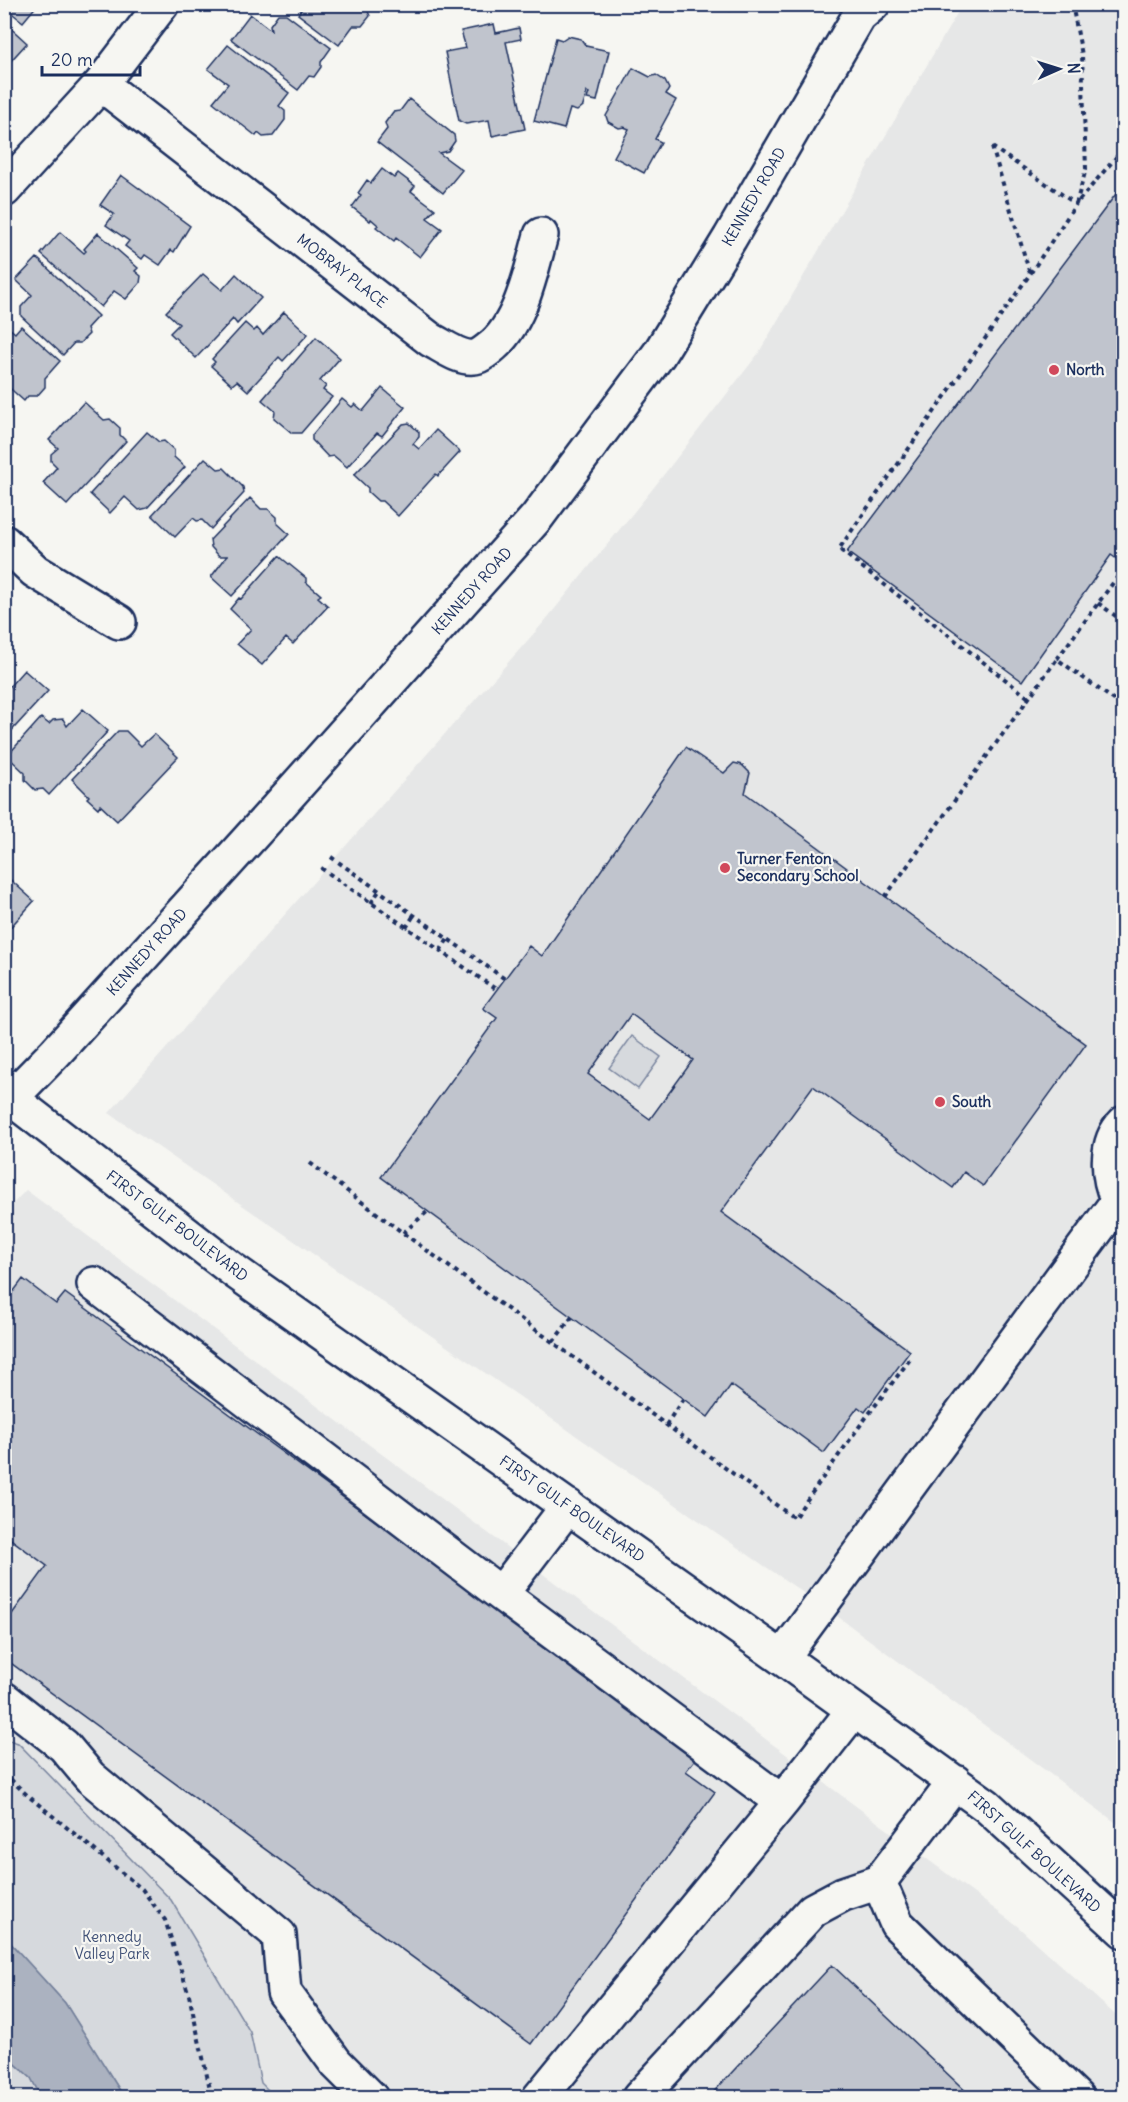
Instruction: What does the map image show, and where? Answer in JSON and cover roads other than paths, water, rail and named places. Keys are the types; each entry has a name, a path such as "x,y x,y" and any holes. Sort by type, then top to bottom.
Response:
{"street":[{"path":"4,190 101,84 162,4"},
{"name":"KENNEDY ROAD","path":"6,1099 55,1053 278,808 537,517 659,354 730,238 864,8"},
{"name":"MOBRAY PLACE","path":"101,84 431,340 458,354 474,357 485,352 500,340 511,323 528,282 541,235"},
{"path":"4,542 35,571 119,622"},
{"name":"FIRST GULF BOULEVARD","path":"6,1099 233,1270 955,1782 987,1806 1124,1931"},
{"path":"782,1658 1121,1201 1113,1190 1108,1162 1116,1131 1124,1123"},
{"path":"94,1284 501,1594 782,1802"},
{"path":"501,1594 568,1506"},
{"path":"4,1699 64,1746 90,1777 279,1935 284,1992 336,2063 371,2097"},
{"path":"539,2097 782,1802 853,1710"},
{"path":"639,2097 813,1910 843,1894 879,1882 955,1782"},
{"path":"879,1882 897,1924 1077,2097"}],"place":[{"name":"North","path":"1054,370"},
{"name":"Turner Fenton Secondary School","path":"725,868"},
{"name":"South","path":"940,1102"}],"park label":[{"name":"Kennedy Valley Park","path":"112,1946"}]}
